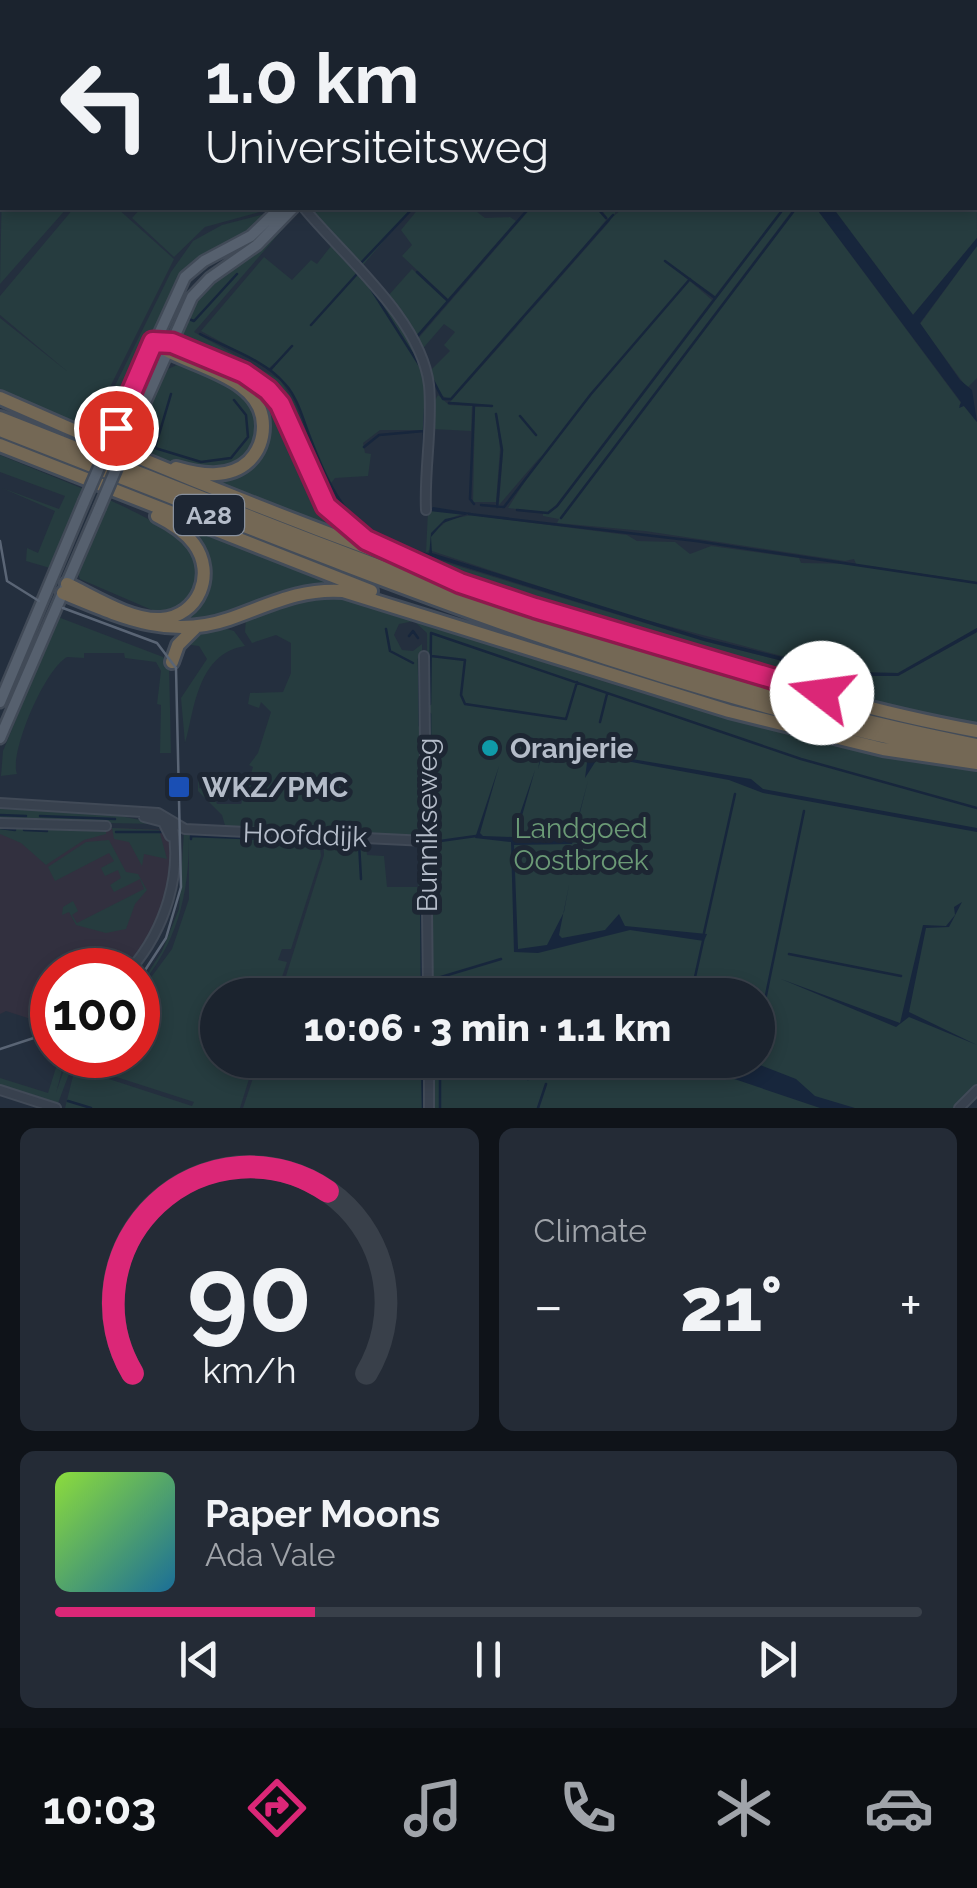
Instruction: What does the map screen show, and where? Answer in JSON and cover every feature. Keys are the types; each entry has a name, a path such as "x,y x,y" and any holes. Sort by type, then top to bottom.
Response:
{"highway":[{"name":"A28","path":"112,447 208,475 239,469 258,448 263,420 247,390 163,344"},
{"name":"A28","path":"163,344 244,373 268,390 280,404 326,506 348,528 460,583"},
{"name":"A28","path":"0,398 223,495 460,583 708,662 977,731"},
{"name":"A28","path":"0,418 261,524 510,613 777,695 977,745"},
{"name":"A28","path":"0,430 286,545 528,632 977,760"},
{"name":"A28","path":"0,445 491,634"},
{"name":"A28","path":"63,592 153,619 181,613 198,596 204,567 193,543 122,493"},
{"name":"A28","path":"63,592 130,621 197,627 295,594 327,590 384,601 743,715 883,749 977,760"},
{"path":"172,662 178,644 197,627"}],"main road":[{"path":"1,740 131,434 163,344 175,292 190,272 244,241 278,210"},
{"path":"0,702 116,428 163,344 196,292 257,245 290,210"},
{"path":"50,585 63,592"}],"street":[{"path":"306,210 385,300 423,366 429,390 426,510"},
{"name":"Bunnikseweg","path":"424,656 428,978"},
{"path":"0,803 152,814 176,829"},
{"path":"115,813 161,820 176,829"},
{"path":"0,823 106,826"},
{"path":"144,948 164,914 176,829"},
{"name":"Hoofddijk","path":"176,829 426,841"},
{"path":"429,1078 429,1108"},
{"path":"0,1090 56,1108"},
{"path":"959,1108 977,1090"}],"shaded area":[{"path":"0,824 171,830 170,883 156,930 143,948 30,948 30,1019 6,1011 0,1014"}],"green space":[{"path":"1,210 65,210 0,284"},
{"path":"72,210 119,210 174,259 103,401 104,408 171,272 193,241 222,225 273,212 247,236 182,275 108,438 0,392 0,318 68,372 0,315 0,296"},
{"path":"139,210 267,210 205,227 174,257 132,218"},
{"path":"293,210 299,210 194,332 280,380 294,402 334,501 360,526 418,554 704,641 842,676 898,676 977,632 977,727 876,704 591,619 458,575 373,540 330,503 282,399 180,338 193,303 225,267"},
{"path":"313,210 410,210 363,265 345,251"},
{"path":"417,210 475,210 485,218 510,217 516,221 448,299 402,256 412,245 401,230"},
{"path":"529,210 598,210 606,220 528,314 610,221 602,210 616,210 614,216 621,210 781,210 715,296 671,265 712,300 554,508 783,210 792,210 560,518 795,210 817,210 961,403 959,406 964,406 977,422 977,582 863,565 977,584 977,628 898,673 843,672 623,614 429,550 426,553 428,511 433,509 465,513 445,520 434,532 448,520 471,515 627,535 637,541 675,542 690,554 711,546 799,558 801,563 856,564 854,559 845,561 645,531 557,523 559,519 543,516 543,512 508,508 541,456 499,505 503,450 496,412 500,449 496,502 473,502 475,407 493,406 450,402 525,318 450,399 442,396 430,371 450,351 444,345 455,332 444,324 419,353 416,341"},
{"path":"834,210 977,210 977,238 913,315"},
{"path":"331,246 384,305 408,339 423,375 425,395 423,430 380,430 363,443 365,453 371,454 368,476 335,478 329,486 290,388 272,370 283,356 269,368 201,331 264,257 292,280 311,260 317,264"},
{"path":"977,246 977,378 967,388 920,324"},
{"path":"412,269 447,301 416,336 388,296"},
{"path":"180,351 255,384 282,413 309,482 358,539 197,477 250,466 263,406"},
{"path":"177,365 226,384 251,404 257,429 248,452 238,461 212,469 190,467 129,447 168,369"},
{"path":"438,395 449,405 472,406 471,431 432,429 433,404"},
{"path":"0,455 86,490 50,568 26,561 27,548 38,553 55,511 2,488 59,509 65,496 0,472"},
{"path":"107,499 164,529 182,542 194,558 199,574 193,592 174,610 152,610 80,579 77,571"},
{"path":"164,516 366,593 345,589 196,625 125,615 184,615 209,568"},
{"name":"Landgoed Oostbroek","path":"335,595 572,672 733,719 813,740 977,769 977,1088 956,1108 431,1108 430,1078 775,1078 775,978 429,978 427,633 414,621 399,624 394,635 402,650 413,651 422,644 423,838 226,829 222,815 198,791 198,773 199,788 213,792 217,804 241,804 253,767 249,765 258,753 271,712 261,702 259,708 248,704 250,693 283,692 291,673 291,643 276,635 252,643 245,632 246,619 288,600"},
{"path":"58,617 163,657 169,666 171,753 160,753 161,705 157,704 161,671 156,662 125,658 124,653 84,653 84,658 67,657 48,679 23,732 17,774 1,776 3,751"},
{"path":"217,626 234,631 245,646 228,651 206,673 185,743 181,698 207,659 199,646 184,644 200,630"},
{"path":"0,809 110,814 160,824 0,821"},
{"path":"0,824 106,829 106,834 84,840 46,865 21,843 0,834 0,829 15,829"},
{"path":"112,828 159,830 167,859 144,854 142,866 129,842 114,839"},
{"path":"184,831 319,839 321,856 291,949 282,949 278,960 287,962 282,978 200,978 200,1078 249,1078 240,1108 65,1108 72,1078 106,1078 192,1106 194,1102 120,1078 160,1078 160,965 172,949 189,899 189,836 183,899 160,957 179,909"},
{"path":"323,838 365,840 367,855 384,856 387,887 418,887 418,844 424,844 424,978 285,978 324,855"},
{"path":"109,840 126,872 138,874 147,890 135,904 126,929 106,933 76,925 69,912 62,915 63,907 73,901 78,911 72,915 77,923 144,889 140,879 114,892 110,885 121,878 118,870 105,876 101,868 114,861 109,853 55,881 48,867 86,842"},
{"path":"0,1078 48,1093 53,1078 60,1078 56,1093 61,1078 67,1078 57,1106 0,1087"},
{"path":"253,1078 427,1078 428,1108 243,1108"}],"water":[{"path":"817,210 834,210 913,315 977,238 977,246 920,323 960,380 972,390 977,422 964,406 959,408 961,402"},
{"path":"433,507 471,513 443,523 431,537 432,553 705,638 843,672 898,673 977,628 977,632 898,676 842,676 704,641 429,556 431,533 445,519 465,515 429,511"},
{"path":"516,734 602,754 751,779 763,789 977,828 977,832 763,793 729,780 599,756 585,778 588,755 551,745 544,749 538,769 543,743"},
{"path":"499,766 480,833 483,836 512,837 535,770 516,837 572,840 588,781 572,844 514,845 518,949 547,945 563,913 559,935 562,938 605,930 619,914 625,926 707,934 704,941 630,930 538,953 514,952 511,842 475,838"},
{"path":"962,902 949,927 926,928 909,1012 977,1045 909,1017 896,1027 781,979 900,1023 923,925 946,926 955,915 954,907"},
{"path":"775,1071 796,1079 815,1096 855,1108 820,1108 731,1078 775,1078"}],"waterway":[{"path":"359,265 411,210"},
{"path":"414,340 527,210"},
{"path":"599,210 606,218"},
{"path":"517,510 548,513 557,506 782,210"},
{"path":"561,518 794,210"},
{"path":"430,375 443,399 451,399 613,215"},
{"path":"308,218 360,275"},
{"path":"665,261 715,298"},
{"path":"417,272 448,301"},
{"path":"186,318 194,321 237,274"},
{"path":"311,325 357,274"},
{"path":"481,505 504,507 591,394 690,279"},
{"path":"366,281 420,366"},
{"path":"200,334 256,361 285,384 337,497 364,527 403,548 430,555"},
{"path":"270,370 292,346"},
{"path":"424,431 426,393"},
{"path":"171,394 155,448 201,462 231,458 248,437 246,415 234,400"},
{"path":"449,403 492,406"},
{"path":"474,405 470,499 474,504"},
{"path":"496,414 502,450 497,507"},
{"path":"520,416 536,435"},
{"path":"364,447 379,435 424,431 423,471"},
{"path":"469,514 696,541 977,583"},
{"path":"386,629 390,651 413,663"},
{"path":"409,636 413,631 418,638"},
{"path":"430,704 431,633 801,759 977,808"},
{"path":"431,656 465,660 461,695 465,704 566,719 577,682"},
{"path":"419,659 420,726"},
{"path":"600,722 607,694"},
{"path":"430,714 430,843"},
{"path":"420,736 422,769"},
{"path":"421,835 422,777"},
{"path":"704,933 735,794"},
{"path":"770,978 804,811"},
{"path":"0,815 26,816"},
{"path":"40,816 115,819"},
{"path":"0,828 15,830"},
{"path":"24,830 47,831"},
{"path":"116,832 161,832"},
{"path":"433,842 476,836"},
{"path":"191,839 315,841"},
{"path":"324,841 359,843 361,879"},
{"path":"421,859 422,978"},
{"path":"695,978 703,941"},
{"path":"789,954 901,976"},
{"path":"438,978 501,959"},
{"path":"422,1078 423,1108"},
{"path":"440,1078 440,1108"},
{"path":"523,1078 528,1079"},
{"path":"538,1108 546,1084"},
{"path":"68,1101 91,1108"}],"tram line":[{"path":"0,541 7,581 39,601"},
{"path":"63,608 157,643 176,668 181,887 159,948"},
{"path":"0,1049 30,1039"}],"place":[{"name":"Oranjerie","path":"490,748"},
{"name":"WKZ/PMC","path":"179,787"}],"route":[{"path":"116,428 153,342 172,343 244,373 268,390 280,404 326,506 356,535 460,583 708,662 822,693"}]}
